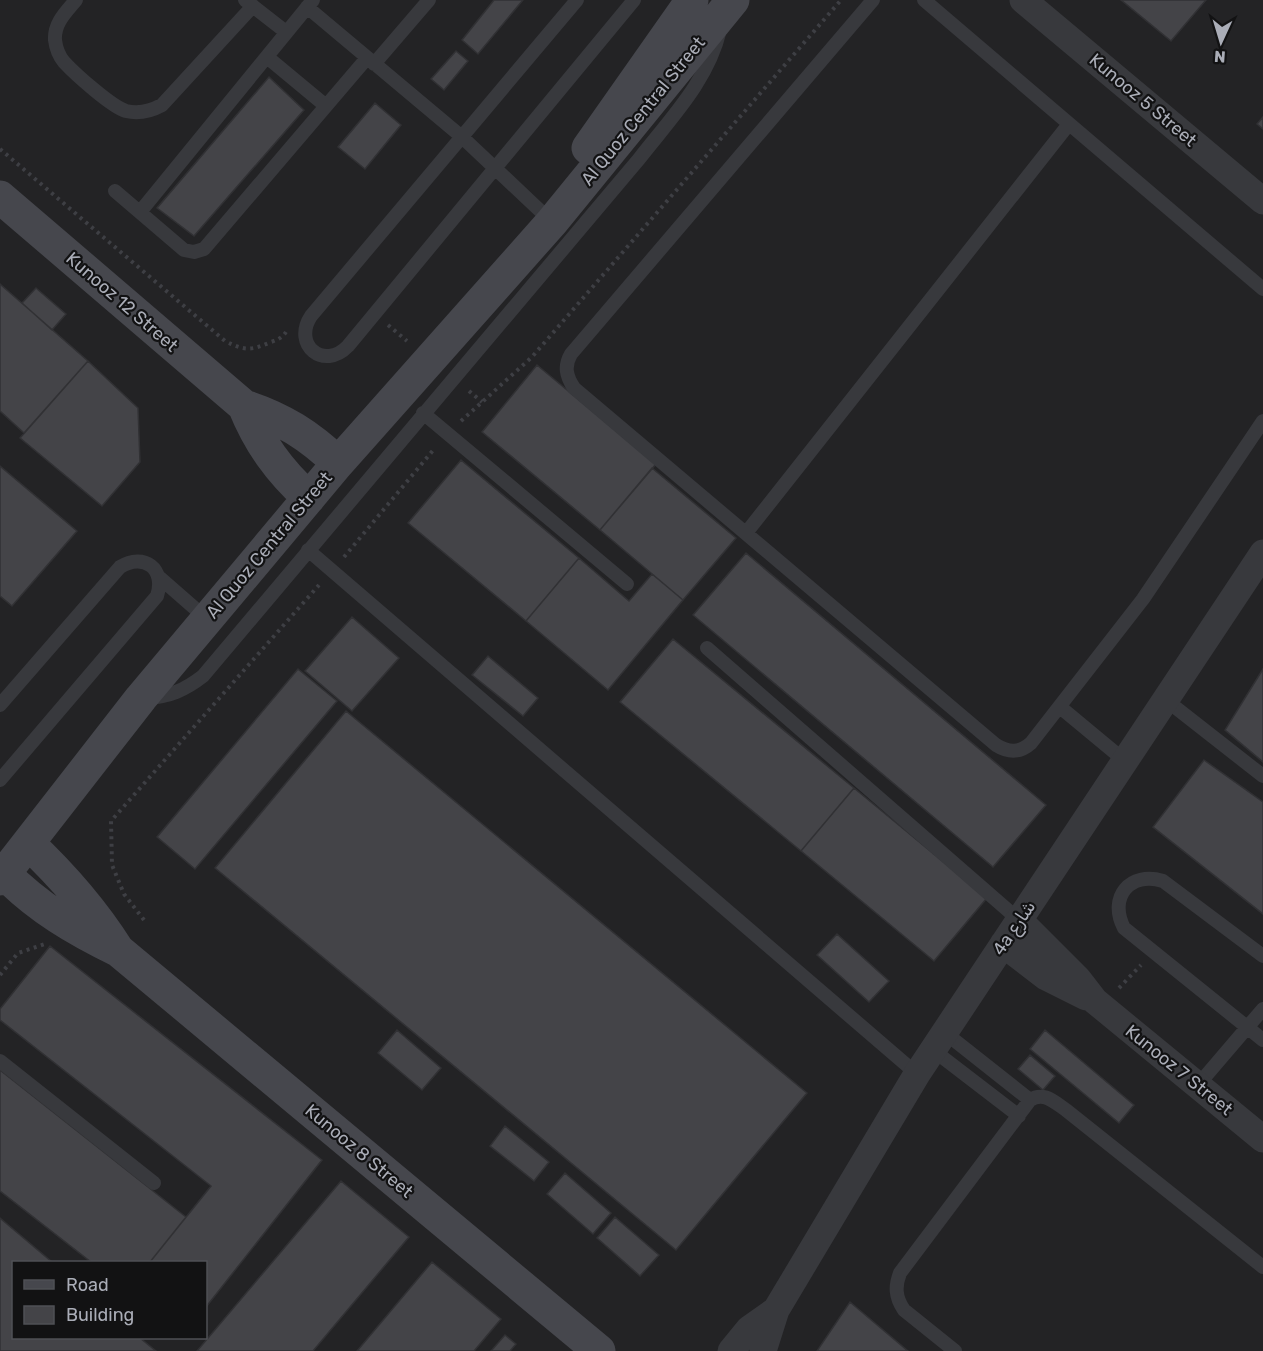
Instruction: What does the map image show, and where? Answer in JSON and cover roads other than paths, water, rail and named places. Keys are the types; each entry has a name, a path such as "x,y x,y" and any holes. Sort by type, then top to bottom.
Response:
{"street":[{"name":"Al Quoz Central Street","path":"552,222 561,199 585,153 692,0"},
{"name":"Kunooz 5 Street","path":"1023,0 1263,201"},
{"name":"Al Quoz Central Street","path":"2,876 141,698 207,619 338,463 552,222 728,7"},
{"name":"Kunooz 12 Street","path":"0,197 244,406 263,446 291,481 309,498"},
{"name":"Kunooz 12 Street","path":"244,406 265,412 303,433 338,463"},
{"name":"4a شارع","path":"763,1351 776,1310 917,1074 1263,553"},
{"name":"Kunooz 8 Street","path":"28,843 75,890 99,920 119,951"},
{"name":"Kunooz 8 Street","path":"2,876 54,916 85,935 119,951 600,1351"},
{"name":"Kunooz 7 Street","path":"1019,920 1078,979 1098,1003 1263,1139"},
{"name":"Kunooz 7 Street","path":"1003,944 1046,977 1098,1003"},
{"name":"4a شارع","path":"730,1351 749,1329 776,1310"}],"lane":[{"path":"76,0 61,17 57,27 55,38 57,50 71,68 109,101 126,111 154,110 162,105 249,3 286,32"},
{"path":"577,0 312,316 307,323 305,339 314,352 328,357 343,352 634,0"},
{"path":"873,0 571,354 567,362 568,380 574,388 1003,749 1018,751 1025,748 1060,707 1143,599 1263,421"},
{"path":"924,0 1263,289"},
{"path":"115,191 184,250 194,252 204,249 326,106 371,61 424,2"},
{"path":"140,212 310,4 371,61 462,137 552,222"},
{"path":"141,698 175,694 203,676 639,159 687,98 709,65 728,7"},
{"path":"267,57 326,106"},
{"path":"746,533 1069,124"},
{"path":"423,413 627,584"},
{"path":"308,550 917,1074"},
{"path":"0,705 120,567 128,562 147,563 159,577 207,619"},
{"path":"0,780 157,596 160,587 159,577"},
{"path":"707,648 1019,920"},
{"path":"1166,700 1263,776"},
{"path":"1060,707 1125,761"},
{"path":"1263,956 1164,881 1143,878 1133,882 1120,898 1119,919 1124,928 1263,1041"},
{"path":"1198,1085 1263,1009"},
{"path":"938,1041 1030,1100"},
{"path":"938,1041 1019,1116"},
{"path":"0,1061 154,1183"},
{"path":"955,1351 904,1310 899,1302 897,1282 900,1273 1030,1100 1041,1096 1051,1100 1263,1267"}]}
